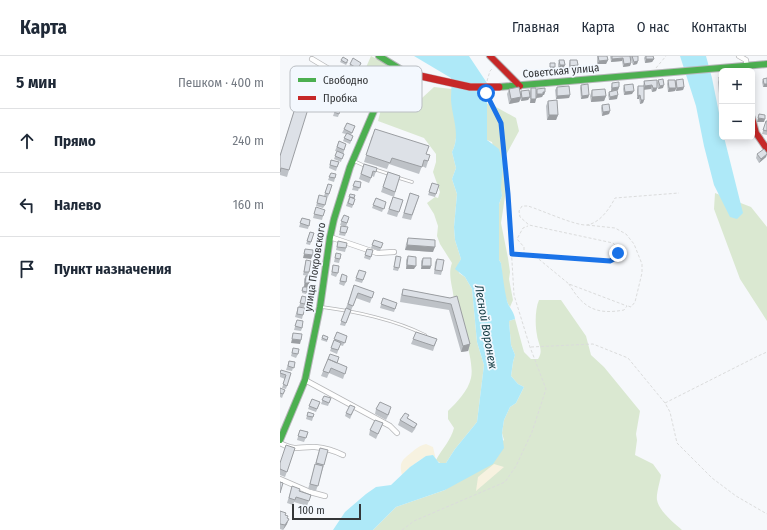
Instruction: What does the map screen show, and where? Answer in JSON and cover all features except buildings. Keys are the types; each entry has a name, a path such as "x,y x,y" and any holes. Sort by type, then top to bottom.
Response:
{"street":[{"name":"Советская улица","path":"379,56 395,66"},
{"path":"490,56 520,86"},
{"path":"739,56 746,60 747,68"},
{"path":"312,59 324,66"},
{"name":"Советская улица","path":"422,76 470,87 500,87 721,67 747,68 767,64"},
{"name":"улица Покровского","path":"280,440 305,380 320,307 334,219 353,161 374,112"},
{"path":"755,129 767,149"},
{"path":"330,237 377,253 394,252"},
{"path":"305,380 390,426 397,433"},
{"path":"280,443 290,448 314,447 334,451 344,455"},
{"path":"280,479 310,492 326,496"}],"lane":[{"path":"353,161 391,175"},
{"path":"398,177 412,182"},
{"path":"320,307 346,310 408,327 428,337"}],"path":[{"path":"653,71 666,56"},
{"path":"487,83 490,71 499,64"},
{"path":"402,530 414,521 505,482 516,466 532,432 546,389 530,347 514,295 508,194 501,123 486,93 486,88"},
{"path":"587,225 598,221 612,205 615,198 679,193"},
{"path":"512,254 610,261 616,258 619,249 613,242 602,239 566,234 529,225 520,217 519,211 522,206 528,206 571,222 615,228 626,234 634,244 642,264 642,273 635,302 630,307 569,284 546,267 535,256"},
{"path":"524,255 524,247 517,239 523,228 529,225"},
{"path":"569,284 578,299 587,306 596,310 614,312 624,310 627,306"},
{"path":"530,347 593,344 628,358 665,403 670,412 677,443 712,478 736,496 767,514"},
{"path":"665,403 767,352"}],"green space":[{"path":"371,56 390,66 367,66"},
{"path":"434,87 452,89 456,129 455,145 452,152 456,168 452,179 457,194 454,227 455,240 461,259 458,265 459,273 465,277 472,289 477,342 484,365 477,422 455,449 446,463 440,463 436,460 449,440 454,428 448,419 448,411 465,392 470,383 472,370 469,351 454,303 450,278 452,263 440,244 437,236 438,226 434,214 427,203 435,197 438,198 440,192 433,172 436,162 436,154 424,138 378,121 380,112 422,112 422,98"},
{"path":"493,103 496,107 516,118 519,131 506,155 507,165 504,171 506,190 501,223 508,258 510,272 509,279 513,300 510,307 504,292 501,263 499,260 499,204 502,196 492,142 487,140 486,104"},
{"path":"715,193 751,207 767,227 767,321 740,279 714,209"},
{"path":"539,300 561,300 586,336 591,355 604,367 640,411 636,434 637,440 635,455 653,464 661,475 657,495 658,504 667,516 682,530 373,530 396,507 445,490 504,440 502,433 504,420 510,407 516,403 524,387 518,384 511,376 515,355 511,345 509,321 515,319 524,352 531,359 538,359 541,353 536,331 536,317"}],"sand":[{"path":"426,444 433,447 436,460 433,455 424,458 402,475 401,464 404,459 417,448"},
{"path":"494,464 504,467 476,491 478,477"}],"water":[{"name":"Лесной Воронеж","path":"414,56 469,56 487,83 487,140 499,149 503,163 501,188 502,196 499,204 499,260 501,263 507,301 515,319 509,321 511,345 515,355 511,376 518,384 524,387 516,403 510,407 504,420 502,433 504,448 493,464 445,490 396,507 373,530 333,530 345,512 366,494 376,487 391,485 410,467 426,456 433,455 439,463 446,463 455,449 477,422 484,365 477,342 472,289 465,277 455,269 461,259 455,240 454,227 457,194 452,179 456,168 452,152 455,146 456,133 451,100 451,78"},
{"path":"680,56 706,56 719,113 719,140 725,140 743,213 737,219 730,217 714,185 696,106"}],"traffic: fast":[{"path":"379,56 395,66"},
{"path":"499,87 767,64"},
{"path":"280,440 305,380 320,307 334,219 350,167 373,112"}],"traffic: jam":[{"path":"490,56 520,86"},
{"path":"422,76 470,87 499,87"},
{"path":"755,129 767,149"}],"route":[{"path":"486,93 501,123 512,254 610,261 616,258 618,253"}]}
